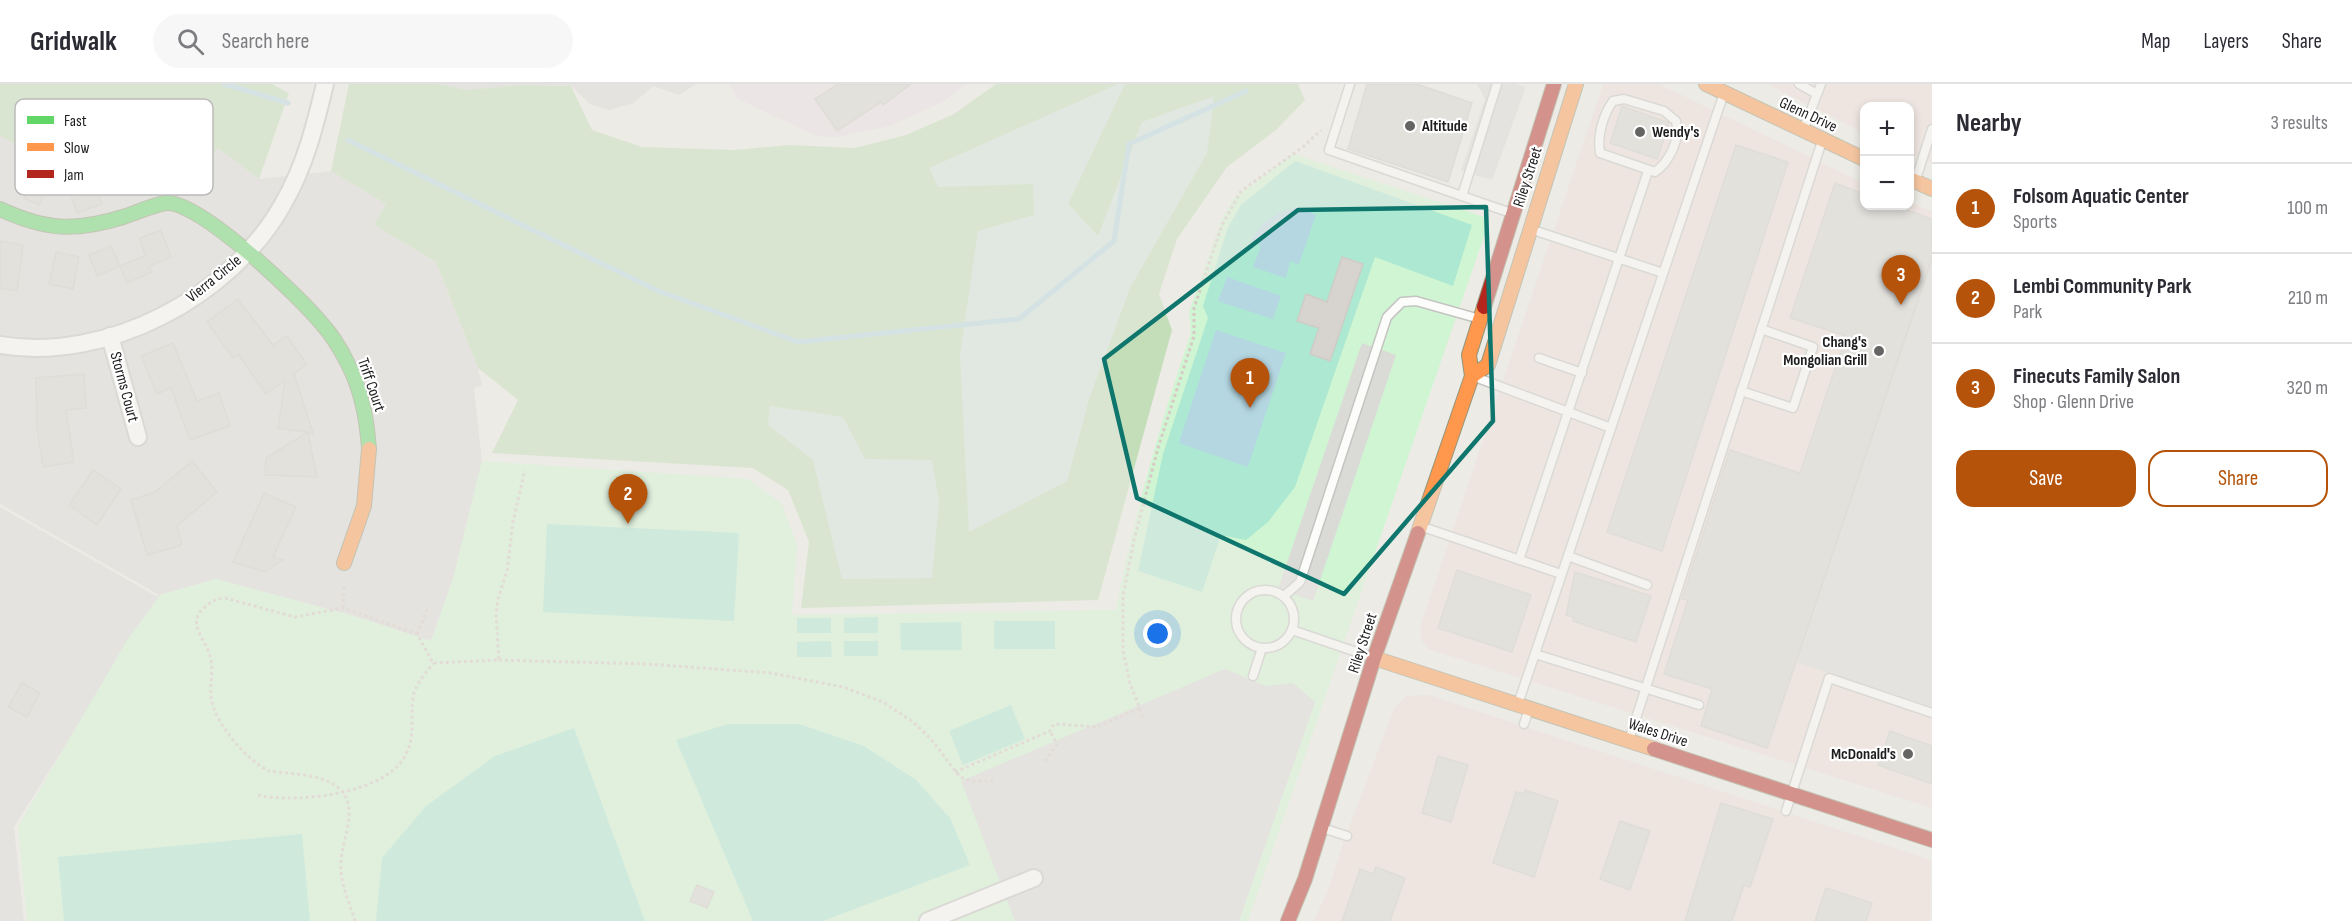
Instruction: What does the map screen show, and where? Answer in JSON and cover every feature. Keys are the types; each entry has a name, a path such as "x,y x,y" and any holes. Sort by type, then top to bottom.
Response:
{"street":[{"name":"Vierra Circle","path":"0,345 66,345 110,336 177,308 227,273 247,252 282,206 308,151 326,84"},
{"name":"Riley Street","path":"1288,921 1322,828 1374,658 1472,376 1469,355 1511,213 1554,84"},
{"name":"Riley Street","path":"1472,376 1488,365 1515,284 1528,229 1576,84"},
{"name":"Glenn Drive","path":"1706,84 1860,157"},
{"path":"1914,182 1932,189"},
{"name":"Triff Court","path":"0,209 33,225 77,230 99,226 166,203 178,204 193,211 247,252 312,313 332,336 347,362 359,389 369,438 370,478 357,536 344,563"},
{"name":"Storms Court","path":"110,336 138,437"},
{"name":"Wales Drive","path":"1374,658 1629,741 1709,772 1792,794 1932,840"},
{"path":"928,921 1034,878"}],"lane":[{"path":"1350,84 1329,150 1511,213"},
{"path":"1462,196 1497,84"},
{"path":"1798,84 1817,94"},
{"path":"1803,132 1821,84"},
{"path":"1524,724 1523,707 1535,654 1724,93"},
{"path":"1624,99 1664,111 1676,121 1677,129 1666,164 1655,172 1648,171 1605,157 1600,153 1598,144 1601,130 1613,101 1624,99"},
{"path":"1914,176 1932,129"},
{"path":"1629,741 1823,141"},
{"path":"1519,560 1648,171"},
{"path":"1528,229 1663,273"},
{"path":"1284,596 1300,582 1387,317 1402,302 1416,301 1481,319"},
{"path":"1741,391 1793,408 1814,347 1761,329"},
{"path":"1539,358 1582,373"},
{"path":"1472,376 1611,428"},
{"path":"1420,526 1561,574"},
{"path":"1568,556 1647,585"},
{"path":"1266,589 1284,596 1294,612 1292,630 1281,644 1262,648 1245,640 1239,632 1237,612 1240,603 1247,596 1266,589"},
{"path":"1292,630 1374,658"},
{"path":"1252,676 1262,648"},
{"path":"1535,654 1699,705"},
{"path":"1786,811 1829,678 1932,713"},
{"path":"1322,828 1347,836"}],"path":[{"path":"1143,717 1130,683 1123,651 1123,596 1134,540 1158,448 1194,336 1194,308 1222,225 1241,191 1303,147 1324,127"},
{"path":"500,660 496,615 525,470"},
{"path":"343,608 344,563"},
{"path":"354,921 341,871 341,851 349,813 343,792 332,782 269,771 260,767 224,729 211,698 211,658 195,622 198,613 215,599 225,598 295,617 343,608 417,634 433,663"},
{"path":"417,634 428,607"},
{"path":"433,663 500,660 597,662 771,673 843,687 883,702 913,722 931,739 960,777 971,781 993,781"},
{"path":"258,795 307,796 343,792 369,786 395,771 406,756 414,733 413,696 433,663"},
{"path":"955,772 1050,731 1054,724 1097,727 1140,708"},
{"path":"1045,761 1057,744 1050,731"}],"highlighted area":[{"path":"1486,207 1493,421 1344,594 1137,498 1104,359 1298,210"}],"shaded area":[{"path":"439,84 696,84 679,95 653,86 634,103 609,110 590,104 571,86 523,85 466,91"},
{"path":"729,84 966,84 945,101 890,126 838,137 816,136 738,99"},
{"path":"1118,84 1125,84 1068,204 1098,236 1142,122 1214,96 1207,153 1130,288 1089,399 1067,481 969,532 960,355 978,231 1034,215 1033,184 938,187 929,168"},
{"path":"1477,84 1516,84 1526,87 1492,180 1461,171 1485,99"},
{"path":"1603,84 1659,84 1860,181 1860,210 1914,210 1914,204 1932,211 1932,808 1428,649 1422,641 1420,630"},
{"path":"1767,84 1932,84 1932,163 1914,156 1914,102 1860,102 1860,131"},
{"path":"0,136 15,144 15,195 213,195 213,154 218,148 259,179 331,171 386,204 374,225 436,262 478,368 482,385 474,388 482,461 453,579 431,641 354,616 216,579 160,595 14,827 24,921 0,921 0,507 156,596 159,595 0,504"},
{"path":"1932,239 1932,707 1795,662"},
{"path":"1362,343 1396,355 1313,601 1278,589"},
{"path":"770,406 843,417 865,459 932,460 939,501 932,578 842,579 813,460 768,425"},
{"path":"391,572 444,592 430,634 376,614"},
{"path":"1225,669 1266,686 1293,683 1315,702 1239,921 1015,921 961,781"},
{"path":"1429,695 1931,860 1930,921 1314,921 1329,887 1394,708 1406,696"}],"green space":[{"path":"0,84 272,84 289,93 259,179 218,148 213,154 213,99 15,99 15,144 0,136"},
{"path":"349,84 439,84 466,90 523,85 571,86 592,130 642,147 734,150 789,145 855,148 906,135 954,114 996,84 1298,84 1305,100 1276,130 1227,167 1177,239 1159,294 1172,330 1098,600 801,608 809,542 788,490 753,468 492,453 518,400 478,368 436,262 374,225 386,204 331,171"},
{"path":"1293,154 1490,219 1248,921 27,921 18,827 126,642 160,595 216,579 354,616 431,641 453,579 482,461 748,479 782,504 797,545 792,615 1116,610 1149,470 1191,333 1189,312 1223,216 1234,198"},
{"path":"1295,161 1472,225 1453,286 1375,257 1295,487 1268,522 1246,540 1221,535 1202,592 1138,571 1163,454 1208,318 1203,306 1228,227 1241,205"},
{"path":"547,524 739,533 734,621 543,612"},
{"path":"878,617 878,633 844,633 844,618"},
{"path":"797,618 831,618 831,633 797,633"},
{"path":"994,621 1055,621 1055,649 994,649"},
{"path":"961,622 962,650 901,650 900,623"},
{"path":"831,641 832,657 797,657 797,642"},
{"path":"844,641 878,641 878,656 844,656"},
{"path":"1011,705 1025,739 963,765 949,731"},
{"path":"728,724 799,724 864,746 916,780 950,818 970,865 823,921 753,921 676,740"},
{"path":"574,728 645,921 376,921 382,858 426,806 495,756"},
{"path":"302,834 310,921 64,921 58,857"}],"water":[{"path":"1299,207 1316,215 1299,264 1290,261 1286,278 1253,267 1261,246 1251,240 1256,233 1271,218"},
{"path":"1227,277 1281,296 1273,319 1218,301"},
{"path":"1216,330 1286,353 1248,467 1179,443"}],"building":[{"path":"838,84 911,84 883,105 881,102 837,131 815,99"},
{"name":"Altitude","path":"1367,84 1417,84 1472,103 1448,182 1348,149"},
{"name":"Wendy's","path":"1622,106 1669,123 1657,159 1610,143"},
{"path":"1736,145 1788,162 1662,551 1607,532"},
{"path":"1835,183 1860,192 1860,210 1907,210 1932,219 1932,259 1767,748 1701,726 1712,689 1664,674 1688,600 1682,599 1730,450 1800,473 1846,336 1790,318"},
{"path":"25,195 43,195 39,205 24,198"},
{"path":"71,195 99,195 102,204 77,213"},
{"path":"161,230 171,257 149,266 152,272 127,283 120,266 145,256 140,238"},
{"path":"0,241 23,245 17,291 0,288"},
{"path":"111,246 120,266 97,276 89,255"},
{"path":"56,252 79,257 73,289 49,284"},
{"path":"1342,257 1363,264 1330,361 1310,354 1319,328 1297,321 1306,294 1327,302"},
{"path":"238,299 273,345 287,336 307,364 294,374 313,433 278,428 285,381 266,394 238,354 233,358 207,322"},
{"path":"173,343 197,401 219,393 230,426 190,440 171,388 157,394 141,356"},
{"path":"84,374 86,408 66,410 74,462 43,467 37,429 36,378"},
{"path":"308,432 317,477 265,475 266,458"},
{"path":"192,461 217,492 177,526 182,545 147,555 131,500 155,492"},
{"path":"93,470 121,489 97,525 69,505"},
{"path":"264,493 296,507 273,557 283,560 265,572 233,562"},
{"path":"1457,570 1531,595 1512,652 1438,628"},
{"path":"1575,572 1651,596 1636,642 1573,621 1574,617 1566,615"},
{"path":"22,683 40,693 27,717 8,707"},
{"path":"1890,731 1932,746 1932,784 1878,765"},
{"path":"1438,756 1468,765 1451,822 1422,813"},
{"path":"1525,790 1558,801 1534,877 1493,863 1516,792 1524,794"},
{"path":"1721,803 1773,819 1750,887 1744,885 1732,921 1685,921"},
{"path":"1620,821 1650,831 1630,890 1600,879"},
{"path":"1376,867 1405,878 1390,921 1342,921 1360,869 1373,874"},
{"path":"697,885 714,892 707,908 690,901"},
{"path":"1826,888 1872,903 1866,921 1815,921"}],"waterway":[{"path":"224,84 288,103"},
{"path":"348,140 656,290 798,342 1019,319 1114,241 1129,144 1246,91"}],"traffic: fast":[{"path":"0,209 46,225 75,227 106,222 166,203 181,206 201,217 272,273 326,328 342,352 360,393 369,449"}],"traffic: slow":[{"path":"1472,376 1488,365 1576,84"},
{"path":"1706,84 1860,157"},
{"path":"1914,181 1932,189"},
{"path":"1418,533 1472,376 1469,355 1484,307"},
{"path":"344,563 364,506 369,449"},
{"path":"1374,658 1654,749"}],"traffic: jam":[{"path":"1484,307 1554,84"},
{"path":"1288,921 1305,879 1374,658 1418,533"},
{"path":"1654,749 1932,840"}],"place":[{"name":"Altitude","path":"1410,126"},
{"name":"Wendy's","path":"1640,132"},
{"name":"Finecuts Family Salon","path":"1901,305"},
{"name":"Chang's Mongolian Grill","path":"1879,351"},
{"name":"Folsom Aquatic Center","path":"1250,408"},
{"name":"Lembi Community Park","path":"628,524"},
{"name":"McDonald's","path":"1908,754"}]}
